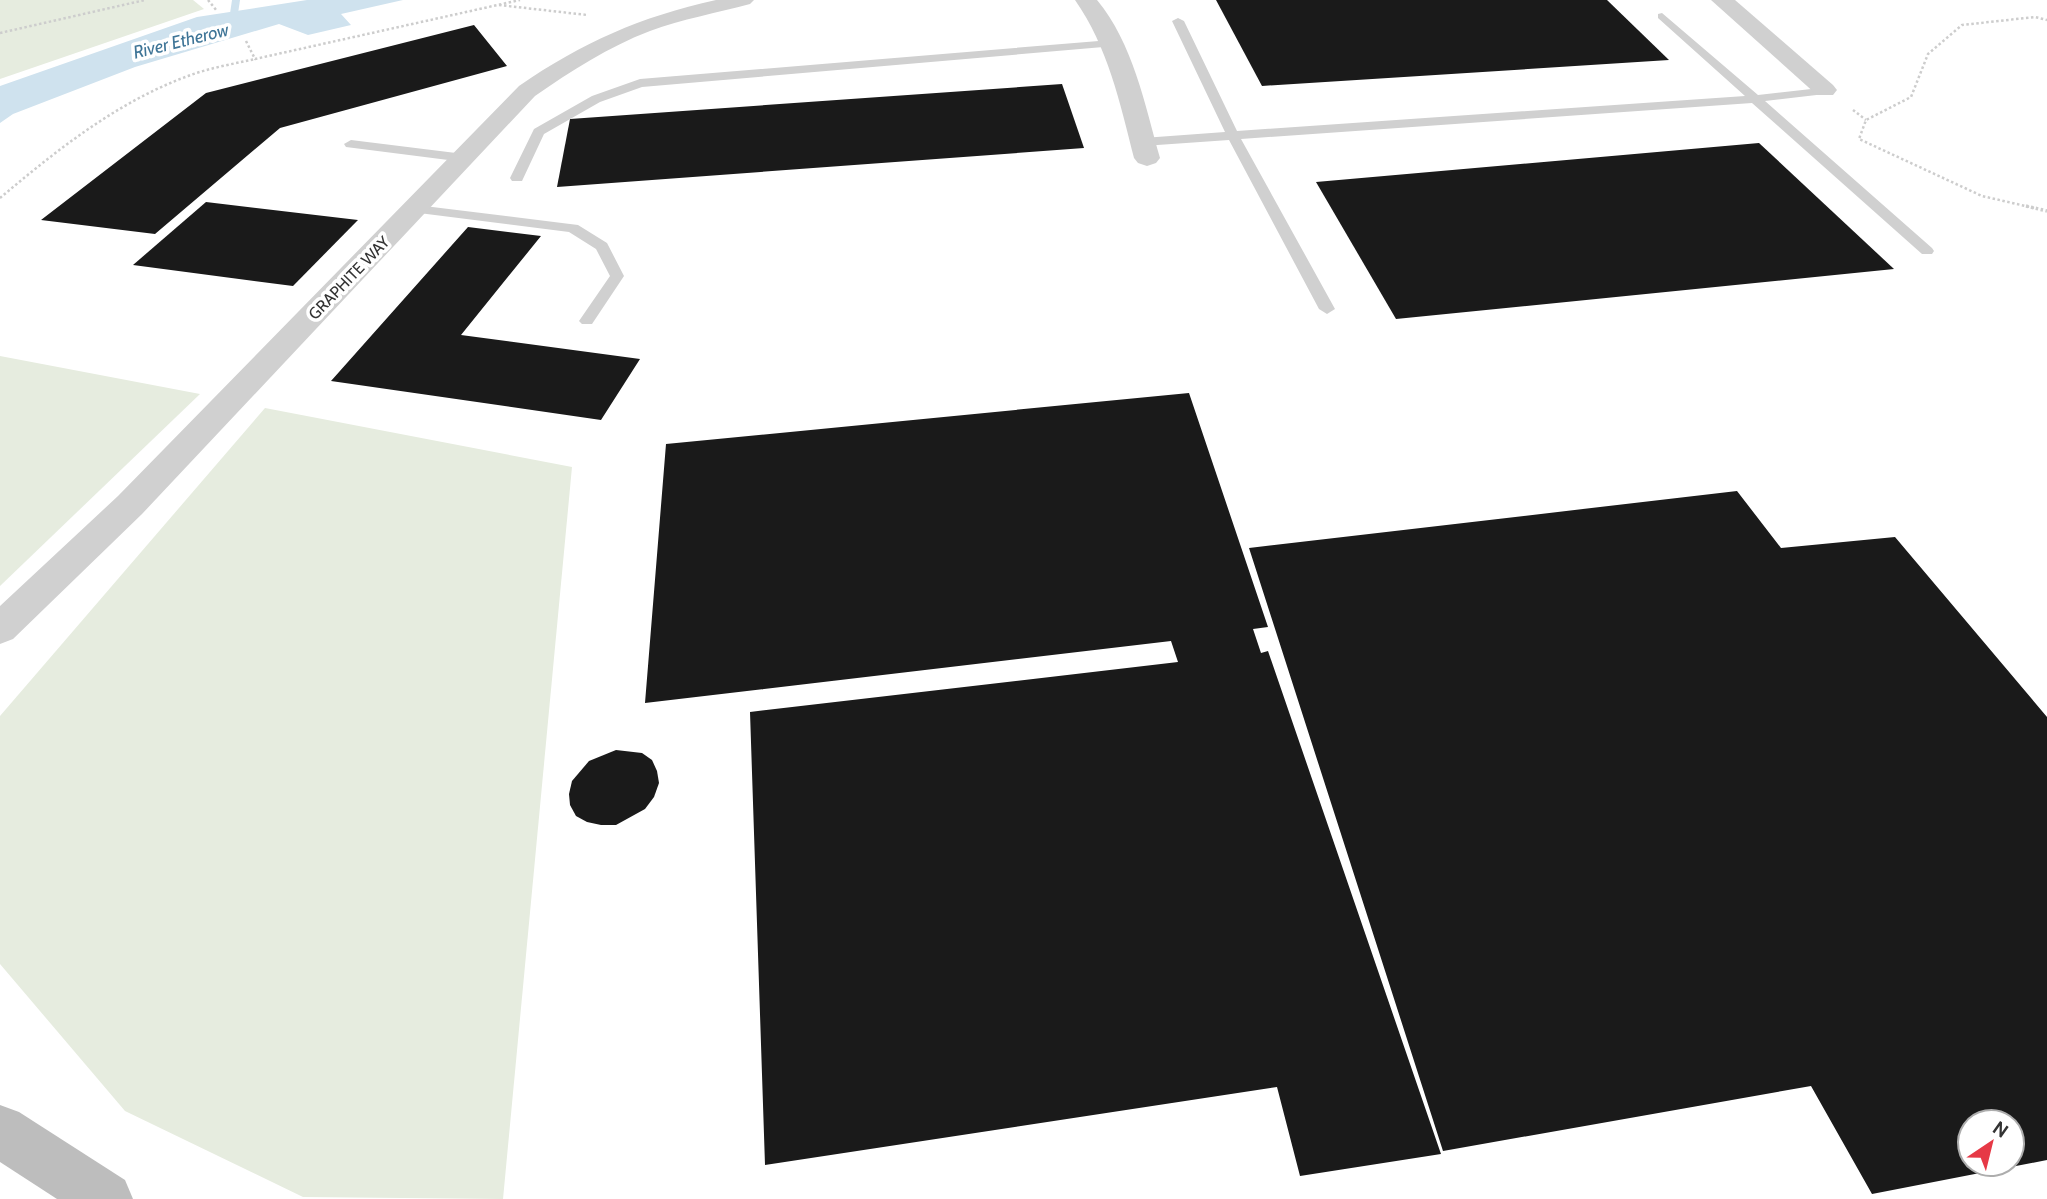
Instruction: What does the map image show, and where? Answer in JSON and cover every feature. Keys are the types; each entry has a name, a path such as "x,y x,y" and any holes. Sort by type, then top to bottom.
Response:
{"street":[{"name":"GRAPHITE WAY","path":"0,629 130,505 527,91 564,64 610,40 659,21 743,0"},
{"path":"1086,0 1093,6 1116,53 1145,150"},
{"path":"1721,0 1825,90"},
{"path":"0,1131 106,1199"}],"lane":[{"path":"1662,16 1752,99 1927,251"},
{"path":"1178,20 1233,136 1328,309"},
{"path":"517,178 539,132 596,99 640,83 1111,44"},
{"path":"1145,150 1233,136 1752,99 1825,90"},
{"path":"351,144 464,158"},
{"path":"416,209 573,228 602,246 617,276 587,321"}],"path":[{"path":"0,33 145,0"},
{"path":"208,0 217,11"},
{"path":"0,198 42,162 130,101 185,76 520,0"},
{"path":"494,5 659,21"},
{"path":"2047,20 2035,17 1962,25 1928,54 1911,97 1866,120 1860,139 1982,196 2047,211"},
{"path":"246,41 255,59"}],"shaded area":[{"path":"0,0 193,0 204,9 0,79"},
{"path":"0,356 200,394 0,586"},
{"path":"265,408 572,467 503,1199 303,1197 125,1111 0,964 0,716"}],"water":[{"name":"River Etherow","path":"307,0 403,0 341,14 351,25 308,35 279,24 135,67 13,114 0,123 0,86 197,17"}],"building":[{"path":"1216,0 1607,0 1669,60 1262,86"},
{"path":"474,25 507,66 280,128 155,234 41,220 206,93"},
{"path":"1062,84 1084,148 557,187 570,119"},
{"path":"1759,143 1894,269 1396,319 1316,182"},
{"path":"206,202 358,220 293,286 133,265"},
{"path":"468,227 541,236 461,335 640,359 601,420 331,381"},
{"path":"1189,393 1268,627 1253,629 1261,653 1268,651 1441,1154 1300,1176 1277,1087 765,1165 750,712 1178,662 1171,641 645,703 666,444"},
{"path":"1737,491 1781,548 1895,537 2047,717 2047,1160 2026,1164 2026,1108 1956,1108 1956,1178 1872,1194 1811,1086 1443,1151 1249,548"},
{"path":"616,750 642,753 652,760 659,783 654,797 645,809 616,825 587,822 576,816 570,805 572,781 589,761"}],"waterway":[{"name":"River Etherow","path":"232,27 236,0"}]}
